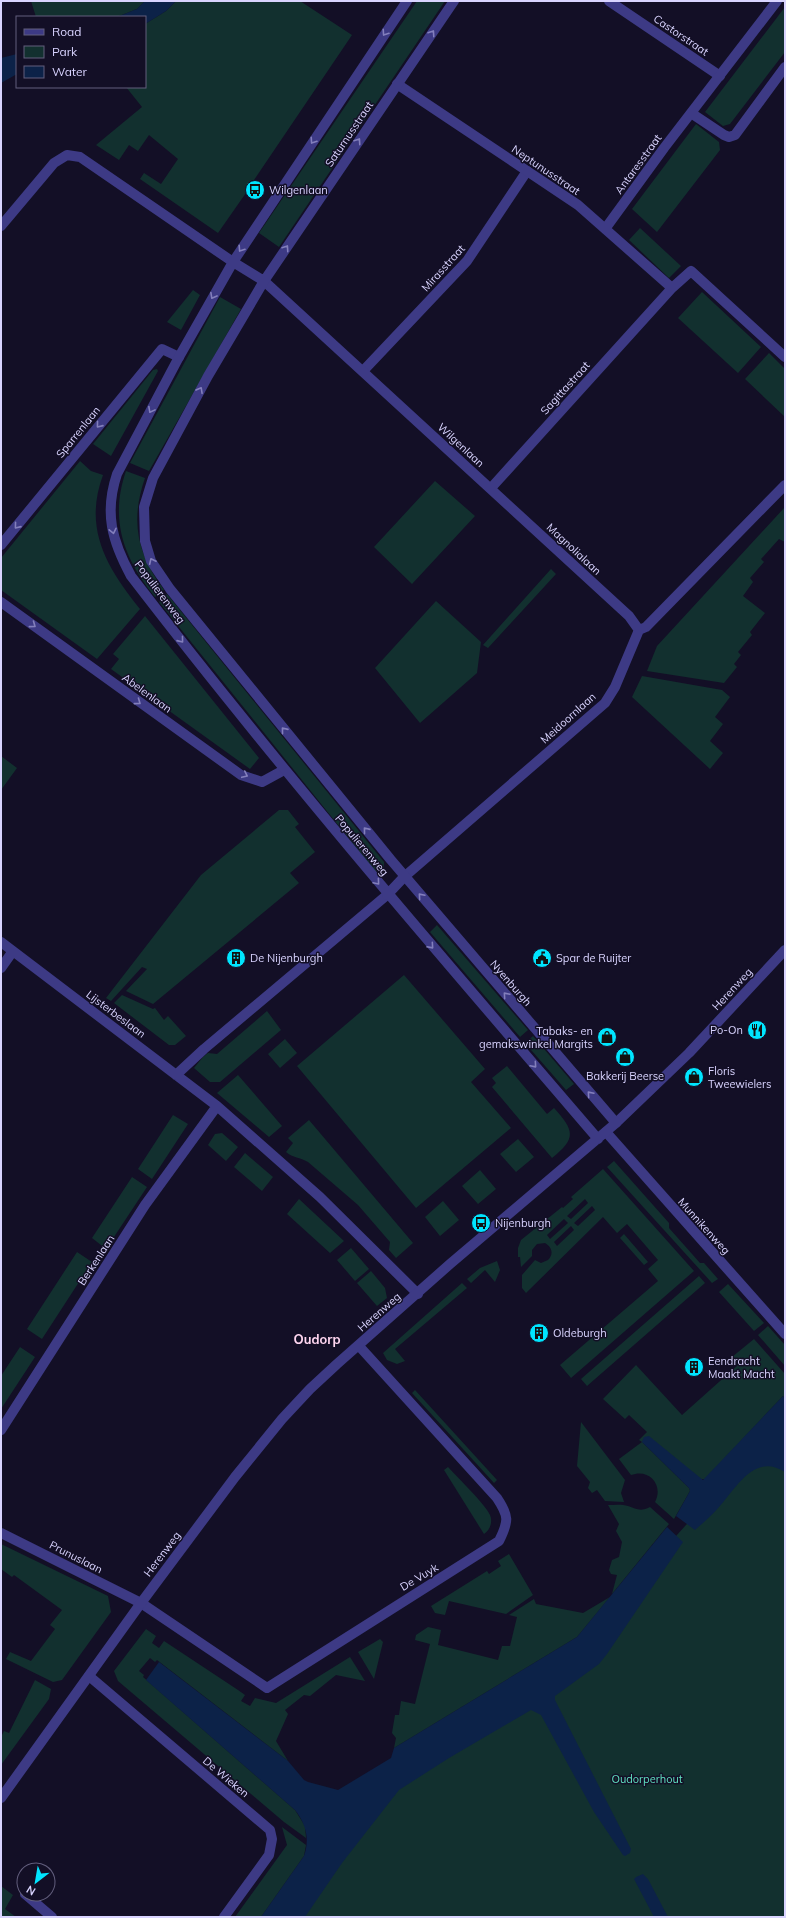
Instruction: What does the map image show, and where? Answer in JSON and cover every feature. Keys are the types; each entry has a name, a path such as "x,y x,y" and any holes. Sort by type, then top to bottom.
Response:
{"street":[{"path":"232,262 408,1"},
{"name":"Saturnusstraat","path":"264,281 454,1"},
{"name":"Castorstraat","path":"609,1 720,76"},
{"name":"Antaresstraat","path":"605,229 664,148 777,1"},
{"path":"691,114 724,135 729,137 735,135 785,67"},
{"name":"Neptunusstraat","path":"397,84 578,205 672,288"},
{"name":"Wilgenlaan","path":"1,226 54,163 67,155 80,157 232,262 264,281 491,488"},
{"name":"Mirasstraat","path":"363,371 467,261 527,171"},
{"name":"Populierenweg","path":"232,262 179,357 117,474 110,505 112,531 122,560 131,576 284,770 387,895"},
{"path":"672,288 691,271 785,357"},
{"name":"Populierenweg","path":"264,281 208,376 153,478 144,507 145,541 151,561 170,588 404,877"},
{"name":"Sagittastraat","path":"491,488 672,288"},
{"name":"Sparrenlaan","path":"1,545 162,349 179,357"},
{"path":"639,630 646,627 785,485"},
{"name":"Magnolialaan","path":"491,488 629,616 639,630"},
{"name":"Abelenlaan","path":"1,602 241,775 262,782 284,770"},
{"name":"Meidoornlaan","path":"404,877 605,703 615,687 639,630"},
{"path":"176,1075 204,1049 387,895 404,877"},
{"name":"Nyenburgh","path":"404,877 616,1123"},
{"path":"387,895 602,1135"},
{"name":"Lijsterbeslaan","path":"1,942 217,1106"},
{"name":"Herenweg","path":"1,1798 141,1603 235,1477 282,1419 310,1389 616,1123 689,1052 785,950"},
{"path":"1,968 13,951"},
{"path":"217,1106 320,1197 418,1294"},
{"name":"Berkenlaan","path":"1,1430 145,1205 217,1106"},
{"name":"Munnikenweg","path":"602,1135 785,1334"},
{"name":"De Vuyk","path":"141,1603 266,1688 499,1541 507,1526 506,1511 497,1498 359,1346"},
{"name":"Prunuslaan","path":"1,1533 141,1603"},
{"name":"De Wieken","path":"89,1676 270,1830 272,1839 269,1855 224,1917"},
{"path":"35,1902 52,1917"}],"green space":[{"path":"31,1 145,1 137,9 120,16 36,16"},
{"path":"176,1 300,1 352,35 254,180 252,180 247,188 248,190 218,233 140,179 144,173 161,184 178,159 149,135 138,151 129,145 119,160 96,145 142,107 127,88 146,88 146,23 166,11"},
{"path":"417,1 445,1 279,247 259,233"},
{"path":"785,7 785,52 730,124 723,126 705,112"},
{"path":"696,124 719,142 720,150 657,232 632,209"},
{"path":"640,228 681,266 669,278 629,240"},
{"path":"193,290 200,295 181,330 167,322"},
{"path":"702,292 761,347 738,373 678,318"},
{"path":"220,297 241,309 149,471 130,463"},
{"path":"769,353 785,369 785,417 745,379"},
{"path":"157,369 158,371 111,456 93,444 153,370"},
{"path":"80,461 91,471 103,475 97,495 97,530 102,547 117,578 140,609 97,659 1,590 1,558"},
{"path":"126,471 145,478 140,494 137,523 142,550 155,577 164,590 155,597 135,568 122,538 119,506 121,489"},
{"path":"435,481 475,516 412,584 374,547"},
{"path":"785,507 785,542 779,539 761,559 764,562 750,578 753,582 743,596 765,613 750,632 752,635 738,652 741,655 734,664 737,667 724,683 647,671 657,646"},
{"path":"551,569 556,574 488,648 483,645"},
{"path":"167,594 384,862 384,870 381,872 375,871 159,602"},
{"path":"436,601 481,642 477,673 420,723 375,668"},
{"path":"145,616 259,758 250,769 111,669 119,659 113,654"},
{"path":"642,676 722,690 730,697 715,717 723,724 710,741 723,753 710,769 632,697"},
{"path":"1,756 17,768 1,790"},
{"path":"279,810 288,810 299,824 295,827 315,852 290,873 299,883 153,1004 126,991 147,969 142,967 111,1001 106,998 201,875"},
{"path":"437,925 528,1030 520,1037 430,932"},
{"path":"404,975 485,1069 471,1082 511,1128 416,1208 297,1066"},
{"path":"122,995 153,1009 155,1008 164,1020 168,1016 186,1036 175,1045 169,1045 114,1003"},
{"path":"267,1011 281,1030 220,1082 210,1082 194,1068 208,1053 217,1054"},
{"path":"533,1036 574,1084 566,1090 525,1043"},
{"path":"285,1039 297,1053 280,1068 268,1054"},
{"path":"507,1066 547,1114 554,1108 569,1128 570,1134 566,1145 552,1158 492,1087 496,1083 492,1078"},
{"path":"238,1075 282,1126 269,1137 217,1093"},
{"path":"173,1115 188,1124 152,1179 138,1169"},
{"path":"309,1120 413,1243 396,1258 389,1250 390,1242 358,1205 308,1162 286,1152 293,1143 288,1138"},
{"path":"222,1133 238,1147 226,1161 208,1145 215,1134"},
{"path":"518,1139 534,1157 516,1172 500,1154"},
{"path":"245,1153 273,1177 262,1191 234,1167"},
{"path":"614,1161 669,1223 669,1228 700,1263 704,1263 718,1279 712,1283 607,1167"},
{"path":"603,1169 694,1271 571,1378 560,1365 658,1281 648,1269 658,1260 627,1224 617,1233 603,1217 526,1293 522,1288 522,1275 535,1260 541,1263 548,1260 552,1253 549,1246 545,1243 537,1244 532,1250 532,1256 521,1267 520,1257 518,1257 518,1248 521,1240 562,1207 563,1208 573,1199 571,1197","holes":["585,1199 588,1203 571,1219 567,1216","592,1206 595,1210 578,1226 574,1223","564,1219 568,1223 550,1239 547,1235","571,1226 574,1230 557,1246 554,1242"]},
{"path":"480,1170 496,1189 478,1204 462,1186"},
{"path":"132,1177 147,1187 106,1249 92,1238"},
{"path":"299,1199 344,1241 330,1253 287,1214"},
{"path":"443,1201 459,1220 440,1236 425,1217"},
{"path":"624,1234 648,1262 644,1265 620,1238"},
{"path":"351,1248 369,1269 355,1281 337,1260"},
{"path":"77,1252 92,1262 42,1339 27,1329"},
{"path":"497,1261 500,1270 495,1282 485,1270 471,1283 467,1279 480,1268"},
{"path":"371,1271 385,1288 387,1298 377,1306 357,1283"},
{"path":"699,1276 705,1283 587,1386 581,1379"},
{"path":"462,1283 467,1288 395,1349 405,1361 397,1364 387,1360 383,1353"},
{"path":"728,1284 764,1323 754,1331 719,1292"},
{"path":"768,1326 785,1345 785,1366 758,1335"},
{"path":"754,1339 785,1374 785,1399 783,1396 705,1479 700,1479 639,1440 647,1432 629,1415 625,1419 603,1399 636,1365 682,1415 738,1365 732,1357"},
{"path":"20,1347 35,1357 1,1409 1,1376"},
{"path":"415,1390 497,1480 494,1483 412,1393"},
{"path":"581,1422 625,1480 621,1493 624,1502 605,1501 597,1490 592,1493 588,1488 590,1482 577,1466"},
{"path":"642,1442 689,1488 690,1491 674,1519 655,1502 658,1490 653,1480 644,1474 638,1473 631,1475 619,1459"},
{"name":"Oudorperhout","path":"774,1456 785,1472 785,1917 300,1917 395,1766 537,1695 639,1577 742,1463"},
{"path":"448,1467 477,1498 490,1515 490,1526 484,1534 444,1470"},
{"path":"608,1505 623,1505 641,1510 650,1507 669,1524 612,1594 617,1575 611,1574 609,1570 612,1560 619,1557 622,1542 616,1531 619,1524"},
{"path":"1,1544 108,1596 111,1612 62,1680 53,1682 6,1659 10,1652 31,1661 55,1629 50,1625 62,1610 14,1575 12,1577 1,1569"},
{"path":"509,1554 533,1595 506,1614 449,1601 445,1615 435,1613 431,1606 487,1571 489,1574 501,1566 498,1561"},
{"path":"610,1597 577,1637 394,1748 396,1738 392,1733 395,1715 399,1715 401,1701 415,1704 430,1644 415,1640 416,1635 428,1627 441,1630 438,1645 498,1660 502,1646 510,1646 517,1617 509,1615 534,1599 536,1604 583,1613"},
{"path":"146,1629 156,1636 152,1643 159,1648 164,1641 245,1695 241,1701 250,1706 255,1698 276,1703 350,1657 365,1681 336,1675 310,1696 304,1695 285,1710 288,1714 276,1741 288,1761 157,1660 155,1662 150,1658 139,1671 144,1675 143,1677 295,1810 305,1826 306,1838 284,1822 118,1681 114,1671"},
{"path":"380,1639 383,1642 374,1679 358,1652"},
{"path":"35,1680 51,1689 49,1699 1,1765 1,1737 4,1731 9,1733"},
{"path":"282,1827 306,1845 304,1856 261,1917 235,1917 287,1845"},
{"path":"1,1886 13,1895 5,1909 16,1917 1,1917"}],"water":[{"path":"145,1 176,1 166,11 146,23 146,16 120,16 137,9"},
{"path":"16,54 16,75 1,83 1,58"},
{"path":"783,1396 785,1399 785,1472 774,1467 764,1466 755,1469 739,1482 716,1510 695,1530 676,1516 690,1491 689,1488 642,1442 644,1437 649,1436 703,1480"},
{"path":"667,1527 683,1542 599,1664 555,1696 555,1700 631,1849 630,1853 625,1856 623,1855 594,1812 541,1715 531,1710 449,1758 399,1790 342,1863 305,1917 261,1917 304,1856 307,1838 302,1821 295,1810 146,1680 159,1662 288,1761 304,1780 338,1790 391,1758 394,1748 577,1637"},
{"path":"643,1874 648,1879 668,1917 654,1917 634,1879"}],"place":[{"name":"Wilgenlaan","path":"255,190"},
{"name":"De Nijenburgh","path":"236,958"},
{"name":"Spar de Ruijter","path":"542,958"},
{"name":"Po-On","path":"757,1030"},
{"name":"Tabaks- en gemakswinkel Margits","path":"607,1037"},
{"name":"Bakkerij Beerse","path":"625,1057"},
{"name":"Floris Tweewielers","path":"694,1077"},
{"name":"Nijenburgh","path":"481,1223"},
{"name":"Oldeburgh","path":"539,1333"},
{"name":"Eendracht Maakt Macht","path":"694,1367"}],"district":[{"name":"Oudorp","path":"317,1339"}]}
